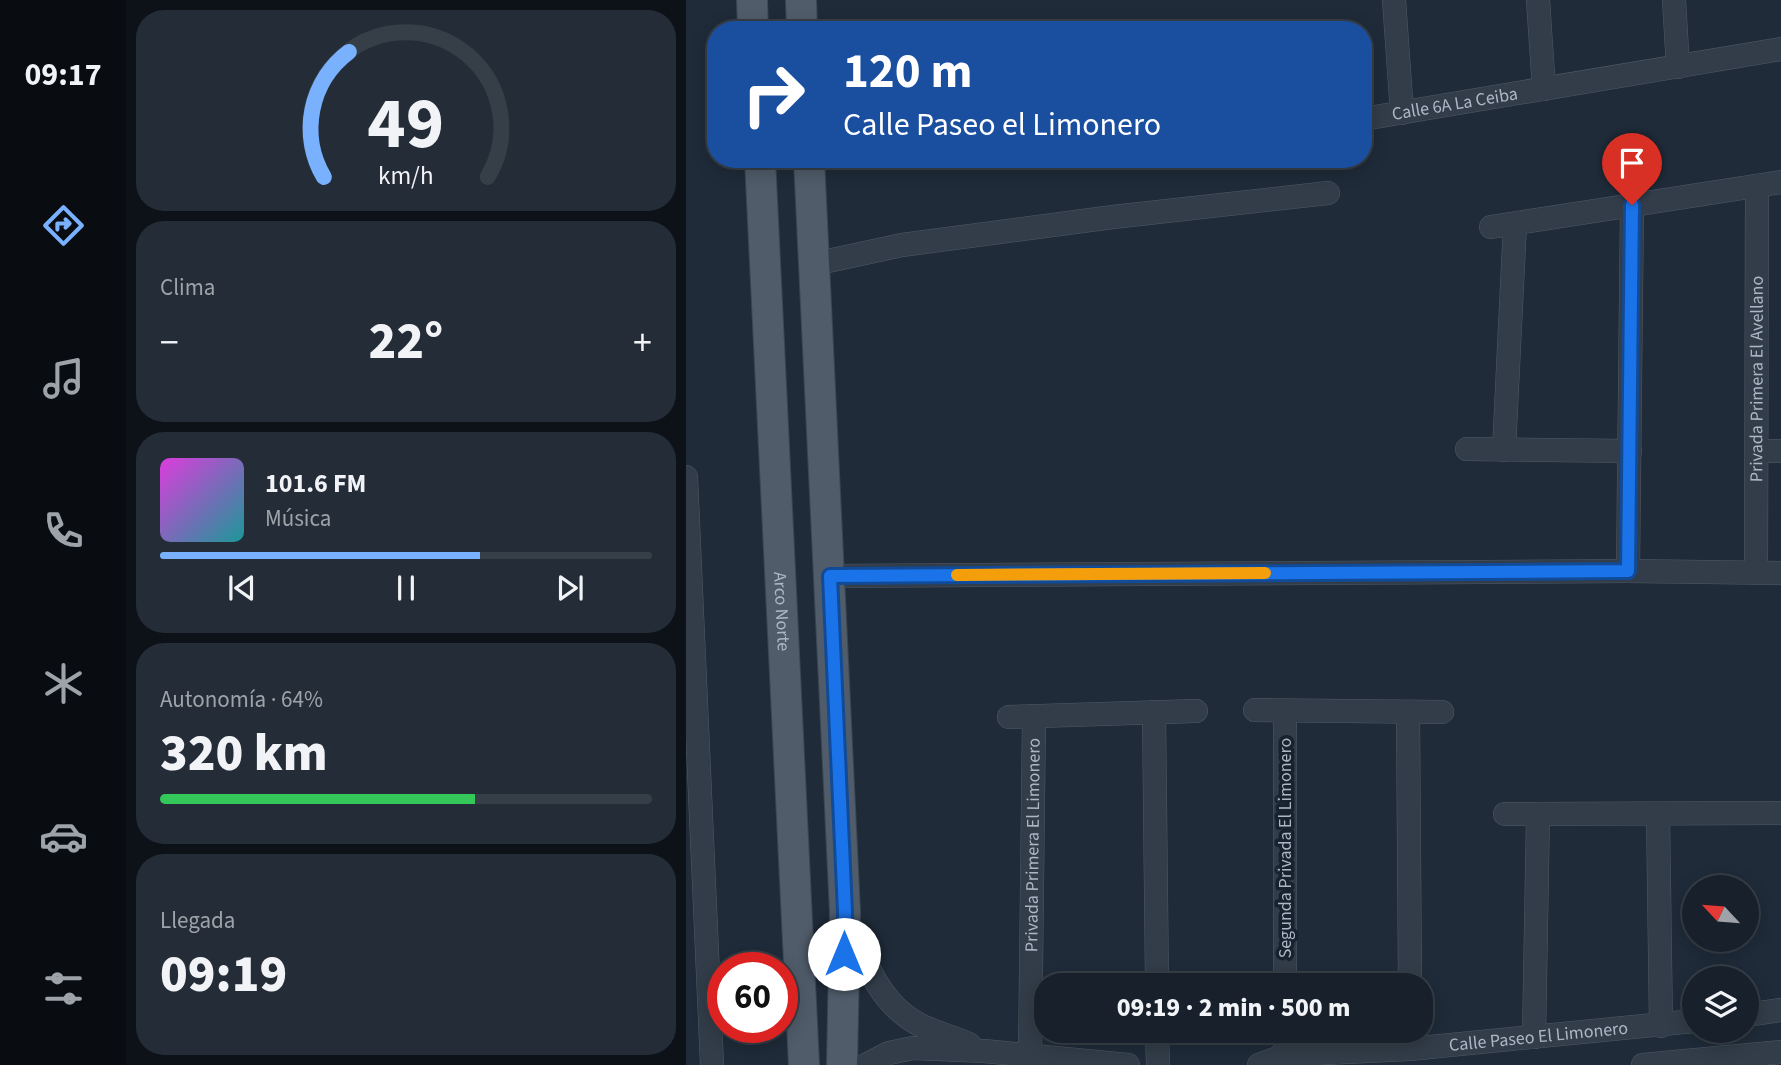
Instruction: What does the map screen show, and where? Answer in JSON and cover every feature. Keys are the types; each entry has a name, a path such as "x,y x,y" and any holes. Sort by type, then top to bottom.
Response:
{"main road":[{"path":"752,0 753,21"},
{"path":"801,0 802,21"},
{"name":"Arco Norte","path":"760,168 804,1065"},
{"path":"809,168 845,912 842,1065"}],"street":[{"path":"1394,0 1402,113"},
{"path":"1538,0 1544,89"},
{"path":"1674,0 1678,67"},
{"name":"Calle 6A La Ceiba","path":"1372,118 1781,49"},
{"path":"1491,227 1781,182"},
{"name":"Privada Primera El Avellano","path":"1756,573 1757,186"},
{"path":"814,264 902,245 1113,217 1328,193"},
{"path":"1628,571 1632,205"},
{"path":"1504,450 1515,223"},
{"path":"1467,449 1630,451"},
{"path":"1757,451 1781,451"},
{"path":"686,477 712,1065"},
{"path":"830,576 1628,571 1781,573"},
{"path":"1255,710 1442,712"},
{"path":"1009,717 1196,711"},
{"name":"Segunda Privada El Limonero","path":"1285,711 1285,973"},
{"path":"1154,712 1157,973"},
{"path":"1408,712 1410,973"},
{"name":"Privada Primera El Limonero","path":"1030,1057 1034,716"},
{"path":"1505,814 1781,813"},
{"path":"1534,1037 1538,814"},
{"path":"1658,814 1661,1026"},
{"path":"845,912 871,973 895,1009 921,1026 984,1051"},
{"path":"1759,1013 1781,1010"},
{"name":"Calle Paseo El Limonero","path":"1433,1039 1534,1037 1682,1023"},
{"path":"1157,1043 1158,1065"},
{"name":"Calle Paseo El Limonero","path":"1259,1065 1391,1043"},
{"path":"866,1065 889,1052 913,1048 984,1051 1128,1065"},
{"path":"1643,1065 1781,1052"}],"slow traffic":[{"path":"957,575 1265,573"}],"route":[{"path":"844,954 845,912 830,576 1628,571 1632,205"}]}
